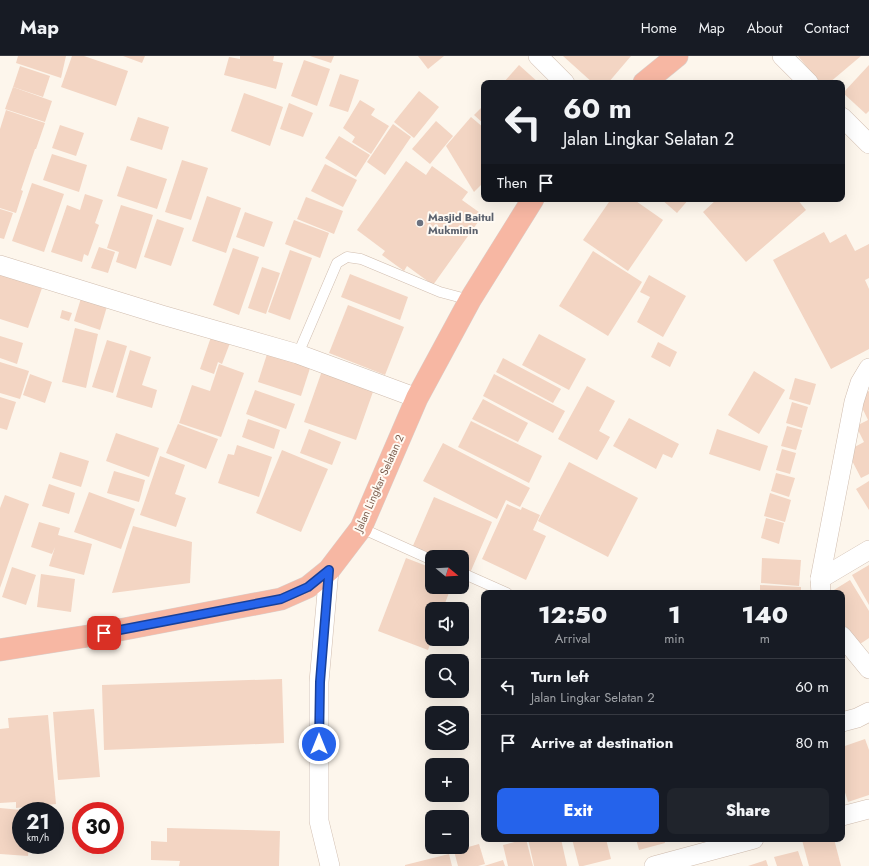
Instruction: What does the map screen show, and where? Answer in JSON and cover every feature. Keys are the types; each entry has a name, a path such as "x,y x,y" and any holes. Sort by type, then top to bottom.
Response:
{"highway":[{"path":"648,80 677,56"},
{"name":"Jalan Lingkar Selatan 2","path":"0,650 88,636 281,599 308,587 329,570 361,528 417,398 470,300 531,202"}],"street":[{"path":"538,56 562,80"},
{"path":"782,56 806,80"},
{"path":"845,120 869,144"},
{"path":"0,265 298,354 417,398"},
{"path":"820,586 854,402 860,383 869,368"},
{"path":"820,586 869,550"},
{"path":"329,570 320,682 319,821 330,866"},
{"path":"845,640 869,669"},
{"path":"845,721 857,718 869,712"},
{"path":"845,815 869,809"},
{"path":"654,866 743,842"}],"lane":[{"path":"298,354 337,263 347,257 361,259 440,292 470,300"},
{"path":"361,528 425,557"},
{"path":"469,576 500,590"}],"building":[{"path":"18,56 66,56 61,78 16,63"},
{"path":"72,56 84,56 128,71 116,106 61,87"},
{"path":"123,56 145,56 142,63"},
{"path":"240,56 274,56 273,61 283,63 276,89 224,75 229,57 240,59"},
{"path":"310,56 334,56 331,63"},
{"path":"418,56 444,56 428,69"},
{"path":"563,56 631,56 611,80 590,80"},
{"path":"798,56 861,56 833,80 818,80"},
{"path":"304,60 330,69 317,106 291,96"},
{"path":"519,65 536,80 506,80"},
{"path":"869,65 869,111 866,114 845,95 845,91"},
{"path":"20,66 50,76 43,97 13,87"},
{"path":"340,74 359,80 348,112 329,106"},
{"path":"13,87 52,101 45,122 5,109"},
{"path":"419,91 439,107 414,138 394,122"},
{"path":"244,93 283,107 270,146 231,131"},
{"path":"360,100 375,109 371,115 389,126 371,154 352,142 355,137 343,128"},
{"path":"289,103 313,113 303,137 280,129"},
{"path":"481,108 481,121 474,115"},
{"path":"6,110 45,123 21,190 23,191 16,213 0,208 0,129"},
{"path":"138,117 169,127 162,150 130,140"},
{"path":"471,117 481,125 481,185 474,192 446,146"},
{"path":"436,121 453,136 430,164 412,149"},
{"path":"393,124 411,137 385,175 367,162"},
{"path":"60,125 84,133 76,156 52,148"},
{"path":"339,136 370,155 356,177 325,158"},
{"path":"52,154 87,165 79,192 43,180"},
{"path":"182,160 208,168 191,220 165,212"},
{"name":"Masjid Baitul Mukminin","path":"406,161 426,175 432,166 468,192 462,200 483,215 433,285 407,266 404,271 382,255 385,251 357,230"},
{"path":"325,164 357,180 343,207 311,191"},
{"path":"127,166 167,179 157,209 117,196"},
{"path":"32,183 64,194 44,252 12,241"},
{"path":"85,194 103,200 95,223 99,225 88,256 84,254 82,262 51,252 67,205 80,210"},
{"path":"207,196 241,208 226,253 192,241"},
{"path":"306,197 343,211 334,234 297,219"},
{"path":"609,202 637,202 663,220 628,271 583,240"},
{"path":"664,202 686,202 677,213"},
{"path":"714,202 799,202 806,210 746,262 703,212"},
{"path":"121,205 153,215 136,269 116,262 119,252 107,248"},
{"path":"0,209 13,213 4,239 0,238"},
{"path":"245,212 273,222 264,247 236,237"},
{"path":"157,219 184,228 171,266 144,257"},
{"path":"294,220 329,233 320,258 285,244"},
{"path":"824,232 830,243 846,234 855,251 869,244 869,278 865,280 869,289 869,349 831,369 773,260"},
{"path":"99,247 115,252 108,273 91,268"},
{"path":"233,248 259,257 239,315 213,305"},
{"path":"290,250 312,258 290,320 268,312"},
{"path":"593,251 642,282 608,336 559,306"},
{"path":"262,267 280,273 266,314 248,308"},
{"path":"0,274 42,288 28,328 0,319"},
{"path":"350,274 408,297 400,320 341,297"},
{"path":"649,275 686,296 663,337 637,322 650,297 640,292"},
{"path":"82,295 108,303 100,330 74,321"},
{"path":"348,305 404,327 385,375 329,353"},
{"path":"62,310 72,313 69,321 60,318"},
{"path":"75,328 98,334 86,388 62,382"},
{"path":"539,334 586,359 569,390 522,365"},
{"path":"0,336 23,343 17,364 0,358"},
{"path":"211,337 230,343 222,364 218,362 214,374 200,369"},
{"path":"107,340 127,346 113,393 92,387"},
{"path":"658,342 677,352 670,367 651,357"},
{"path":"130,350 151,357 142,385 157,390 152,408 116,397"},
{"path":"268,351 311,365 301,396 258,382"},
{"path":"503,358 561,389 553,403 496,372"},
{"path":"0,362 29,371 20,399 0,393"},
{"path":"219,364 244,373 221,437 179,423 192,385 210,391"},
{"path":"323,368 375,386 356,440 304,422"},
{"path":"754,371 785,390 759,434 728,415"},
{"path":"30,374 52,382 45,403 23,395"},
{"path":"494,374 565,411 553,433 483,396"},
{"path":"795,378 816,384 810,405 789,399"},
{"path":"587,386 615,401 599,431 610,437 597,460 558,439"},
{"path":"255,390 295,404 286,429 246,414"},
{"path":"869,391 869,474 861,478 847,451 864,442 856,426 868,420 857,397"},
{"path":"0,397 16,402 7,430 0,428"},
{"path":"483,399 528,423 518,442 472,419"},
{"path":"792,402 808,407 802,428 786,423"},
{"path":"629,418 679,444 672,458 663,454 656,469 613,446"},
{"path":"248,419 280,430 274,449 242,437"},
{"path":"471,421 542,456 529,483 458,447"},
{"path":"178,424 218,439 206,469 166,453"},
{"path":"787,426 802,430 796,450 781,446"},
{"path":"309,429 341,442 332,465 300,453"},
{"path":"717,429 768,446 760,471 709,454"},
{"path":"116,433 159,448 149,477 106,461"},
{"path":"443,443 530,488 520,507 506,500 497,519 423,481"},
{"path":"237,445 272,457 259,497 218,483 228,454 234,455"},
{"path":"782,449 796,453 790,474 776,470"},
{"path":"282,450 328,469 301,532 256,513"},
{"path":"60,452 89,461 81,487 52,478"},
{"path":"160,456 185,465 175,494 186,498 176,527 140,515"},
{"path":"569,462 638,498 608,557 538,521"},
{"path":"114,471 145,480 139,502 107,493"},
{"path":"776,473 795,478 789,497 771,491"},
{"path":"869,481 869,510 856,489"},
{"path":"49,484 75,493 69,514 42,506"},
{"path":"89,492 135,509 121,549 74,532"},
{"path":"770,493 791,500 785,522 764,516"},
{"path":"5,495 29,504 0,588 0,508"},
{"path":"434,497 492,522 470,573 469,550 425,550 425,554 412,548"},
{"path":"507,504 521,510 522,507 540,515 533,530 546,536 526,580 482,559"},
{"path":"766,518 784,523 779,544 761,538"},
{"path":"39,522 60,528 58,535 92,544 84,575 49,566 55,547 52,554 31,547"},
{"path":"133,526 192,542 190,583 112,593"},
{"path":"406,558 425,565 425,594 448,594 446,602 425,602 425,646 429,646 428,650 378,631"},
{"path":"762,558 801,560 799,586 761,583"},
{"path":"869,565 869,605 852,575"},
{"path":"12,567 36,575 26,605 2,597"},
{"path":"41,574 75,579 71,612 37,607"},
{"path":"850,580 869,611 869,638 857,646 845,626 845,590 834,590"},
{"path":"760,585 801,587 801,590 760,590"},
{"path":"282,679 284,743 104,750 102,685"},
{"path":"94,709 100,777 58,780 53,712"},
{"path":"48,715 56,802 0,803 0,729 9,728 8,718"},
{"path":"865,739 869,750 869,795 848,802 845,792 845,746"},
{"path":"0,808 12,809 12,854 28,854 28,856 0,854"},
{"path":"167,828 280,831 279,866 179,866 180,861 151,860 151,841 167,842"},
{"path":"514,842 527,842 533,866 508,866 503,845"},
{"path":"529,842 562,842 567,866 534,866"},
{"path":"573,842 607,842 611,859 579,866"},
{"path":"637,842 665,842 665,843 639,850"},
{"path":"803,842 835,842 841,866 809,866"},
{"path":"479,844 485,864 478,866 458,866 455,854 469,854 469,847"},
{"path":"798,851 803,866 777,866 774,857"},
{"path":"449,854 452,866 405,866"},
{"path":"503,860 505,866 484,866"},
{"path":"766,860 768,866 748,866"}],"place":[{"name":"Masjid Baitul Mukminin","path":"420,223"}],"route":[{"path":"104,633 281,599 308,587 329,570 320,682 319,744"}]}
